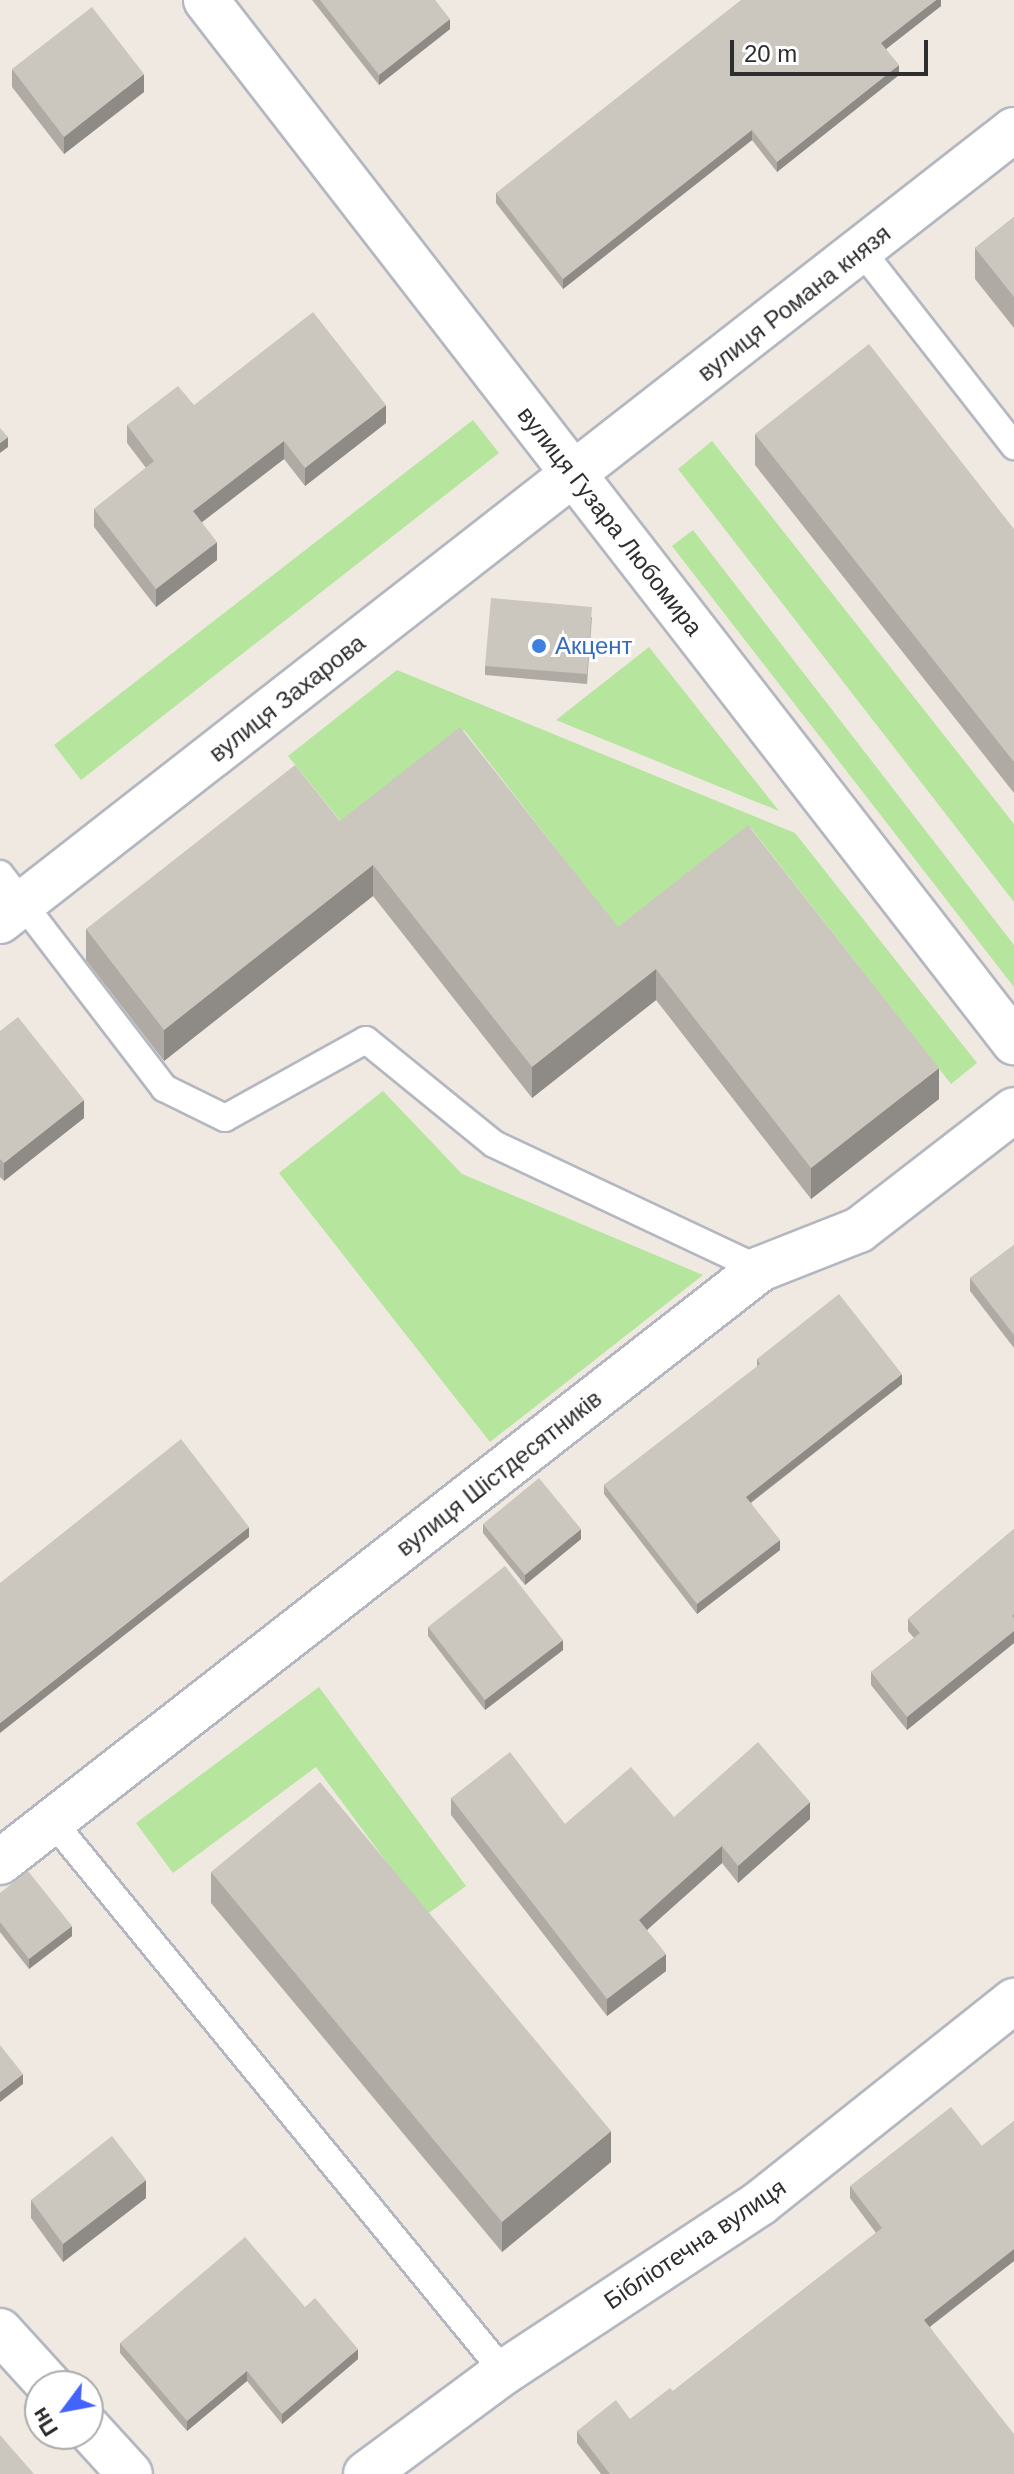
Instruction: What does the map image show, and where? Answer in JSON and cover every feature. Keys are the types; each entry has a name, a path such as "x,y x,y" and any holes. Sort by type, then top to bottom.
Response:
{"street":[{"name":"вулиця Гузара Любомира","path":"206,0 1014,1042"},
{"name":"вулиця Романа князя","path":"575,475 1014,130"},
{"name":"вулиця Захарова","path":"7,900 575,475"},
{"name":"вулиця Шістдесятників","path":"0,1862 760,1269 859,1230 1014,1110"},
{"name":"Бібліотечна вулиця","path":"366,2474 504,2372 760,2203 1014,2001"},
{"path":"0,2331 35,2370"},
{"path":"104,2446 130,2474"}],"lane":[{"path":"861,250 1014,446"},
{"path":"7,900 164,1088 225,1118 366,1040 494,1144 760,1269"},
{"path":"53,1822 504,2372"}],"green space":[{"path":"473,420 499,453 81,780 54,745"},
{"path":"712,441 1014,824 1014,902 678,469"},
{"path":"693,530 1014,945 1014,987 672,546"},
{"path":"649,647 779,811 556,720"},
{"path":"397,670 795,833 977,1063 951,1084 751,828 620,931 464,730 343,824 288,756"},
{"path":"383,1091 462,1174 703,1275 490,1442 279,1173"},
{"path":"319,1687 466,1886 426,1915 316,1767 173,1873 136,1823"}],"building":[{"path":"320,0 435,0 450,19 379,75"},
{"path":"741,0 936,0 881,43 899,65 777,162 752,130 563,279 496,193"},
{"path":"92,7 144,74 64,137 12,69"},
{"path":"1014,217 1014,297 975,248"},
{"path":"313,312 386,405 305,468 284,441 193,511 217,542 156,589 94,509 154,461 127,425 178,386 194,405"},
{"path":"869,344 1014,529 1014,762 755,434"},
{"path":"0,428 8,437 0,443"},
{"name":"Акцент","path":"491,598 592,607 587,674 485,666"},
{"path":"460,727 618,927 748,825 939,1068 811,1168 656,969 532,1067 373,865 164,1030 86,929 295,765 340,821"},
{"path":"18,1017 84,1100 4,1163 0,1159 0,1031"},
{"path":"1014,1245 1014,1335 970,1278"},
{"path":"839,1294 902,1374 746,1497 780,1540 697,1604 604,1485 760,1364 757,1359"},
{"path":"181,1439 249,1527 0,1723 0,1583"},
{"path":"539,1478 581,1529 525,1575 483,1524"},
{"path":"1014,1529 1014,1631 907,1717 871,1672 920,1633 908,1619"},
{"path":"505,1566 563,1640 485,1700 428,1627"},
{"path":"758,1742 810,1802 738,1866 722,1846 639,1920 666,1954 607,1999 451,1798 510,1752 565,1824 631,1767 674,1817"},
{"path":"320,1782 611,2131 502,2222 211,1872"},
{"path":"28,1871 72,1926 29,1959 0,1922 0,1893"},
{"path":"0,2045 23,2074 0,2092"},
{"path":"951,2107 982,2146 1014,2121 1014,2249 924,2320 1014,2434 1014,2474 610,2474 577,2431 616,2400 630,2419 670,2388 673,2391 882,2228 850,2186"},
{"path":"112,2136 146,2180 63,2244 31,2200"},
{"path":"245,2237 305,2307 315,2298 358,2349 282,2414 247,2371 187,2421 120,2343"},
{"path":"0,2435 34,2474 0,2474"}],"place":[{"name":"Акцент","path":"539,646"}]}
